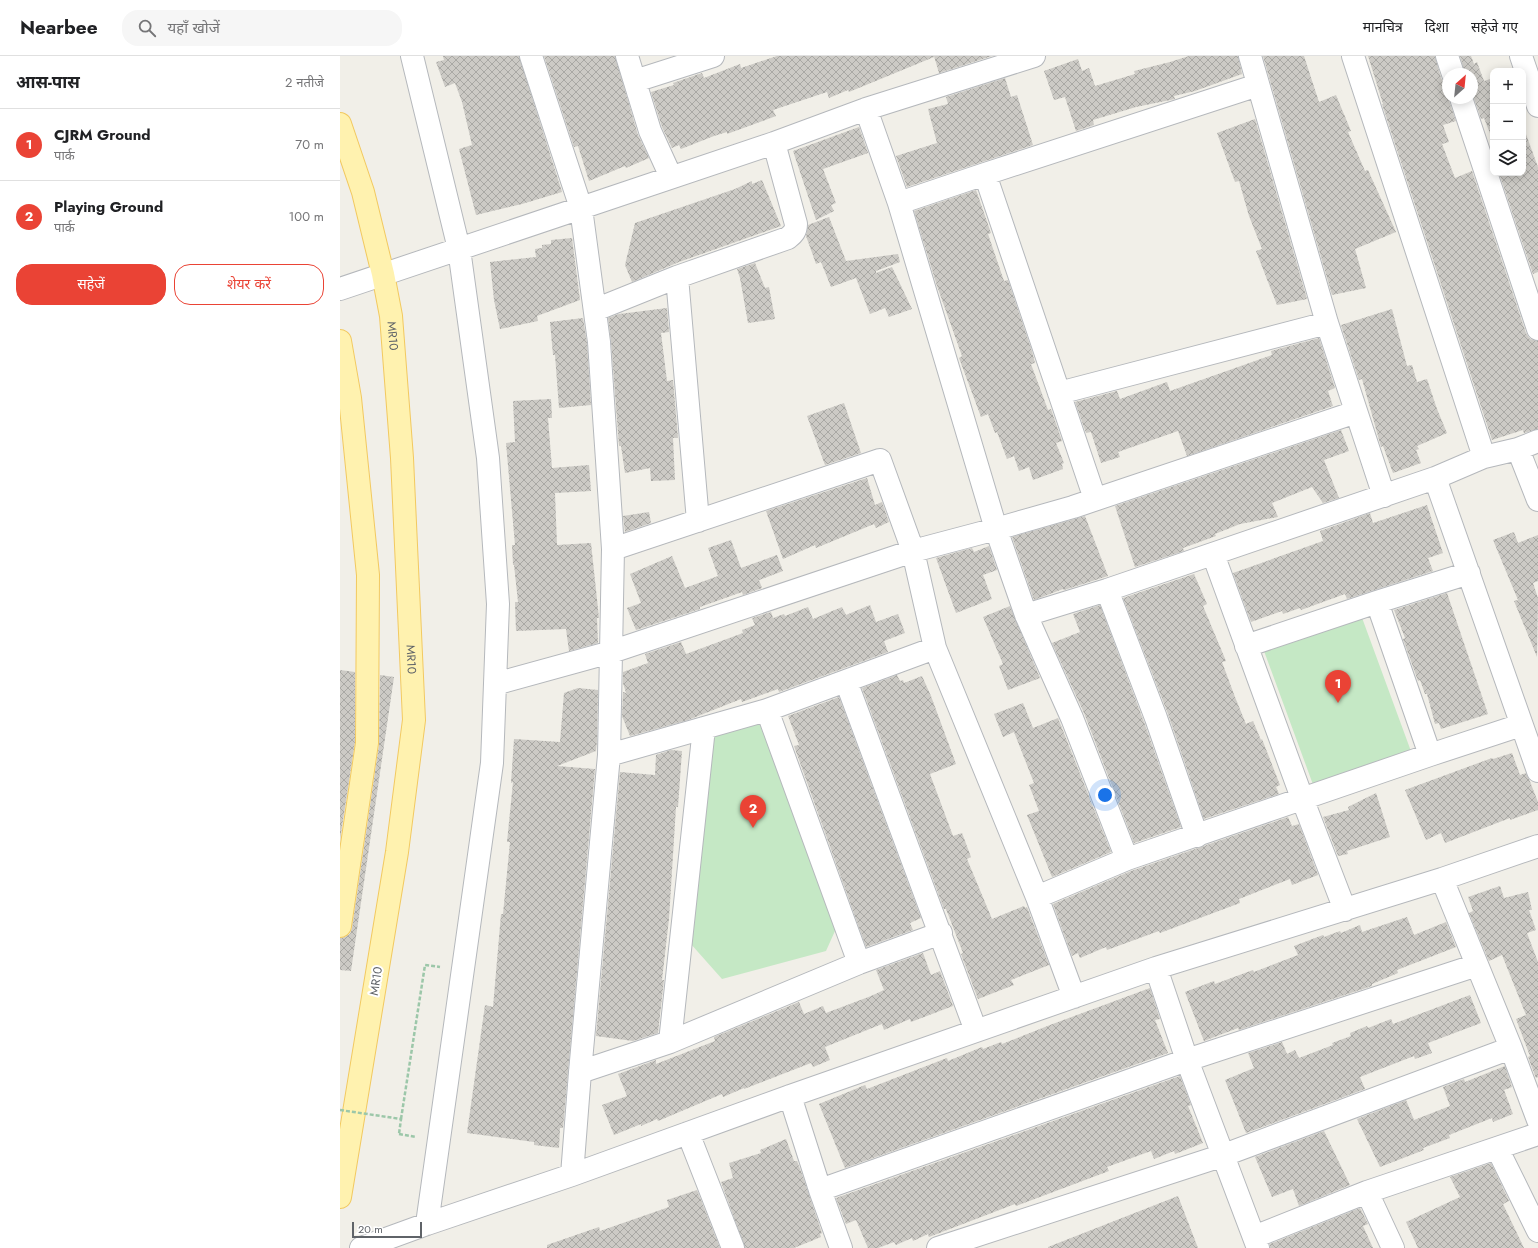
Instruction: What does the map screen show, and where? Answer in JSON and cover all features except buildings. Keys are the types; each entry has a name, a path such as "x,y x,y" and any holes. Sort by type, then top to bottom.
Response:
{"main road":[{"name":"MR10","path":"340,124 363,192 383,274 391,316 402,458 414,720 397,852 340,1197"},
{"path":"340,341 350,398 368,575 367,743 340,926"}],"street":[{"path":"412,56 459,249 488,458 498,604 492,763 427,1224"},
{"path":"531,56 581,208 599,342 613,549 609,755 572,1175"},
{"path":"627,56 650,131 671,177"},
{"path":"634,80 712,56"},
{"path":"1250,56 1327,323 1384,496"},
{"path":"1353,56 1484,457"},
{"path":"1447,56 1451,68"},
{"path":"1521,56 1538,106"},
{"path":"340,289 774,143 866,109 1027,57"},
{"path":"899,203 1258,85"},
{"path":"1463,104 1538,329"},
{"path":"866,109 899,203 996,529 1026,615 1072,718 1127,859"},
{"path":"594,310 677,277 788,238 793,234 796,229 796,224 774,143"},
{"path":"985,174 1095,499"},
{"path":"677,277 698,521"},
{"path":"1059,393 1327,323"},
{"path":"495,684 611,652 914,551 996,529 1095,499 1356,412"},
{"path":"1026,615 1107,590 1384,496 1435,478 1484,457 1518,449 1538,441"},
{"path":"1518,449 1538,500"},
{"path":"613,549 880,460 914,551 935,648 1037,897 1074,997"},
{"path":"1435,478 1538,772"},
{"path":"1213,554 1302,798 1345,910"},
{"path":"1246,646 1469,573"},
{"path":"1107,590 1156,718 1197,836"},
{"path":"1377,602 1430,755"},
{"path":"609,755 767,710 935,648"},
{"path":"846,681 941,933 976,1031"},
{"path":"767,710 859,963"},
{"path":"1037,897 1127,859 1197,836 1302,798 1521,725"},
{"path":"670,1042 704,728"},
{"path":"361,1248 572,1175 790,1096 1156,968 1536,851"},
{"path":"1442,880 1511,1048 1538,1120"},
{"path":"580,1072 670,1042 859,963 941,933"},
{"path":"820,1190 1187,1060 1477,965"},
{"path":"1156,968 1187,1060 1256,1242 1367,1192 1538,1134"},
{"path":"949,1246 1224,1155 1511,1048"},
{"path":"790,1096 820,1190 842,1248"},
{"path":"688,1133 733,1248"},
{"path":"1497,1148 1538,1231"},
{"path":"1367,1192 1393,1248"}],"path":[{"path":"399,1134 425,965"},
{"path":"340,1110 401,1118"}],"green space":[{"path":"1361,615 1412,754 1315,790 1264,651"},
{"path":"762,720 839,922 826,951 722,979 690,943 714,733"}],"place":[{"name":"CJRM Ground","path":"1338,703"},
{"name":"Playing Ground","path":"753,828"}]}
